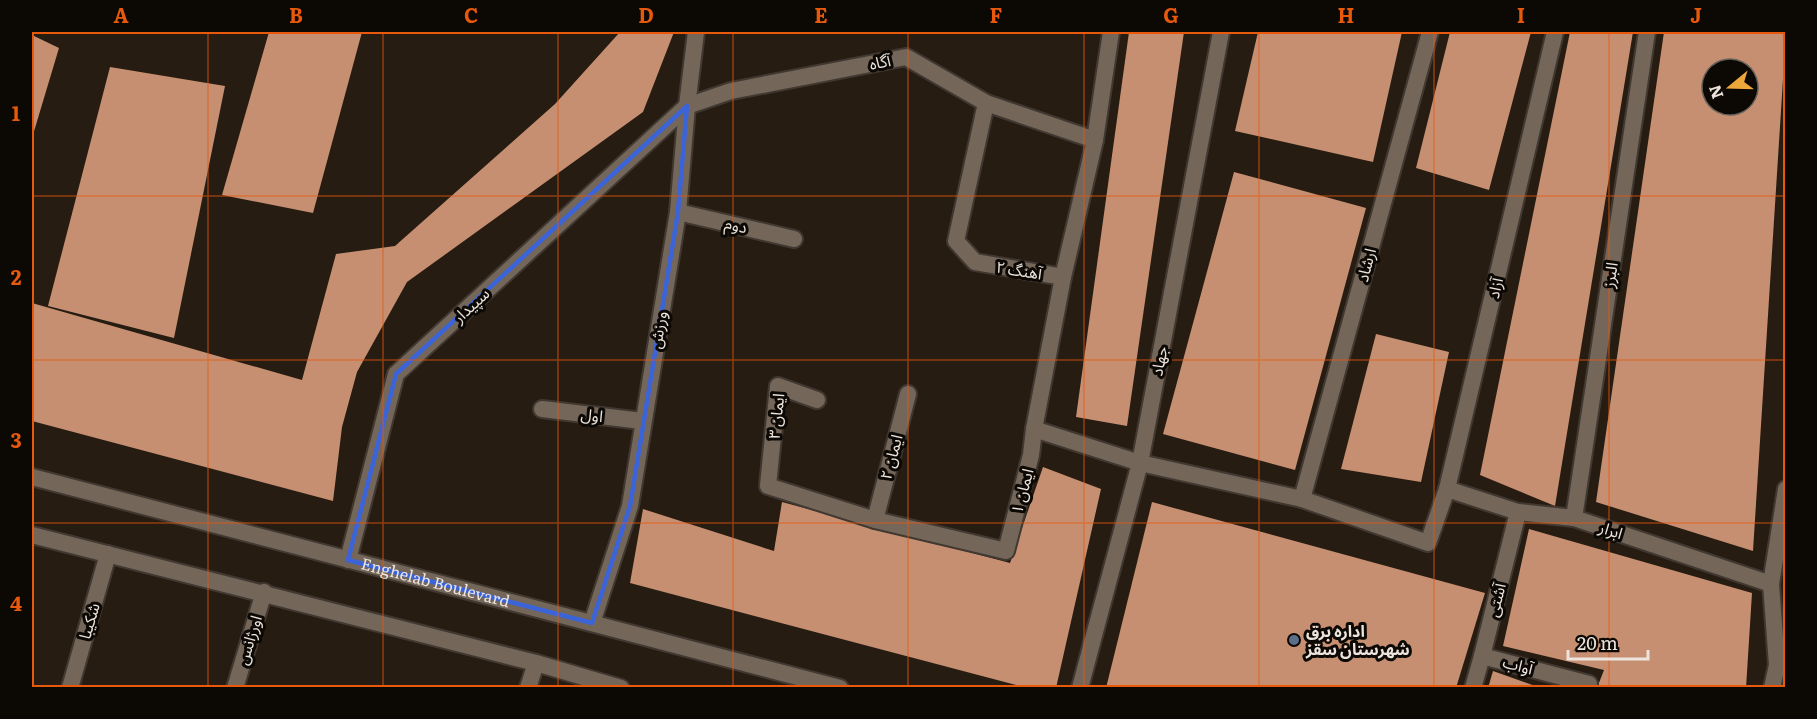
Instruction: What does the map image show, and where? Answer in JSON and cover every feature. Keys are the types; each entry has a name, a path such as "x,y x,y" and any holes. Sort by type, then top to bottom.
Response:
{"street":[{"name":"ورزش","path":"592,623 630,506 642,421 678,212 696,32"},
{"name":"ایمان ۱","path":"875,520 1006,551 1031,456 1063,277 1095,140 1111,32"},
{"name":"جهاد","path":"1080,687 1140,463 1221,32"},
{"name":"ارشاد","path":"1302,499 1430,32"},
{"name":"آزاد","path":"1302,499 1428,543 1447,489 1555,32"},
{"name":"البرز","path":"1574,518 1647,32"},
{"name":"آگاه","path":"687,106 730,91 906,57 986,103 1095,140"},
{"name":"آهنگ ۲","path":"986,103 956,241 975,262 1063,277"},
{"name":"سپیدار","path":"348,560 396,374 687,106"},
{"name":"دوم","path":"678,212 794,239"},
{"name":"ایمان ۳","path":"817,400 778,386 768,486 875,520"},
{"name":"ایمان ۲","path":"875,520 908,394"},
{"name":"اول","path":"542,409 642,421"},
{"path":"1034,429 1140,463 1302,499"},
{"name":"Enghelab Boulevard","path":"32,477 840,687"},
{"name":"ابرار","path":"1447,489 1518,512 1574,518 1771,584"},
{"path":"1772,687 1781,666 1771,584 1785,489"},
{"name":"آشتی","path":"1473,687 1518,512"},
{"path":"32,535 264,592 621,687"},
{"name":"شکیبا","path":"70,687 108,554"},
{"name":"اورژانس","path":"235,687 264,592"},
{"name":"آواب","path":"1482,656 1589,684"},
{"path":"528,687 536,663"}],"highlighted area":[{"path":"687,106 678,212 630,506 592,623 348,560 396,374"}],"building":[{"path":"269,32 362,32 313,213 222,195"},
{"path":"620,32 674,32 643,112 407,282 357,372 342,427 333,501 32,421 32,303 302,380 336,254 395,246 555,104"},
{"path":"1129,32 1184,32 1127,426 1076,417"},
{"path":"1258,32 1402,32 1373,162 1235,131"},
{"path":"1450,32 1531,32 1489,190 1416,168"},
{"path":"1570,32 1633,32 1555,506 1480,475"},
{"path":"1664,32 1786,32 1753,551 1596,502"},
{"path":"32,35 59,48 32,138"},
{"path":"110,67 225,86 174,338 48,306"},
{"path":"1234,172 1366,208 1295,470 1163,434"},
{"path":"1376,334 1449,352 1421,482 1341,469"},
{"path":"1043,467 1101,489 1056,688 1027,688 630,583 643,509 774,551 782,502 1010,563"},
{"name":"اداره برق شهرستان سقز","path":"1152,502 1485,593 1456,688 1106,688"},
{"path":"1529,529 1752,593 1746,688 1597,688 1604,670 1503,646"},
{"path":"1493,671 1538,687 1538,688 1488,688"}],"place":[{"name":"اداره برق شهرستان سقز","path":"1294,640"}]}
